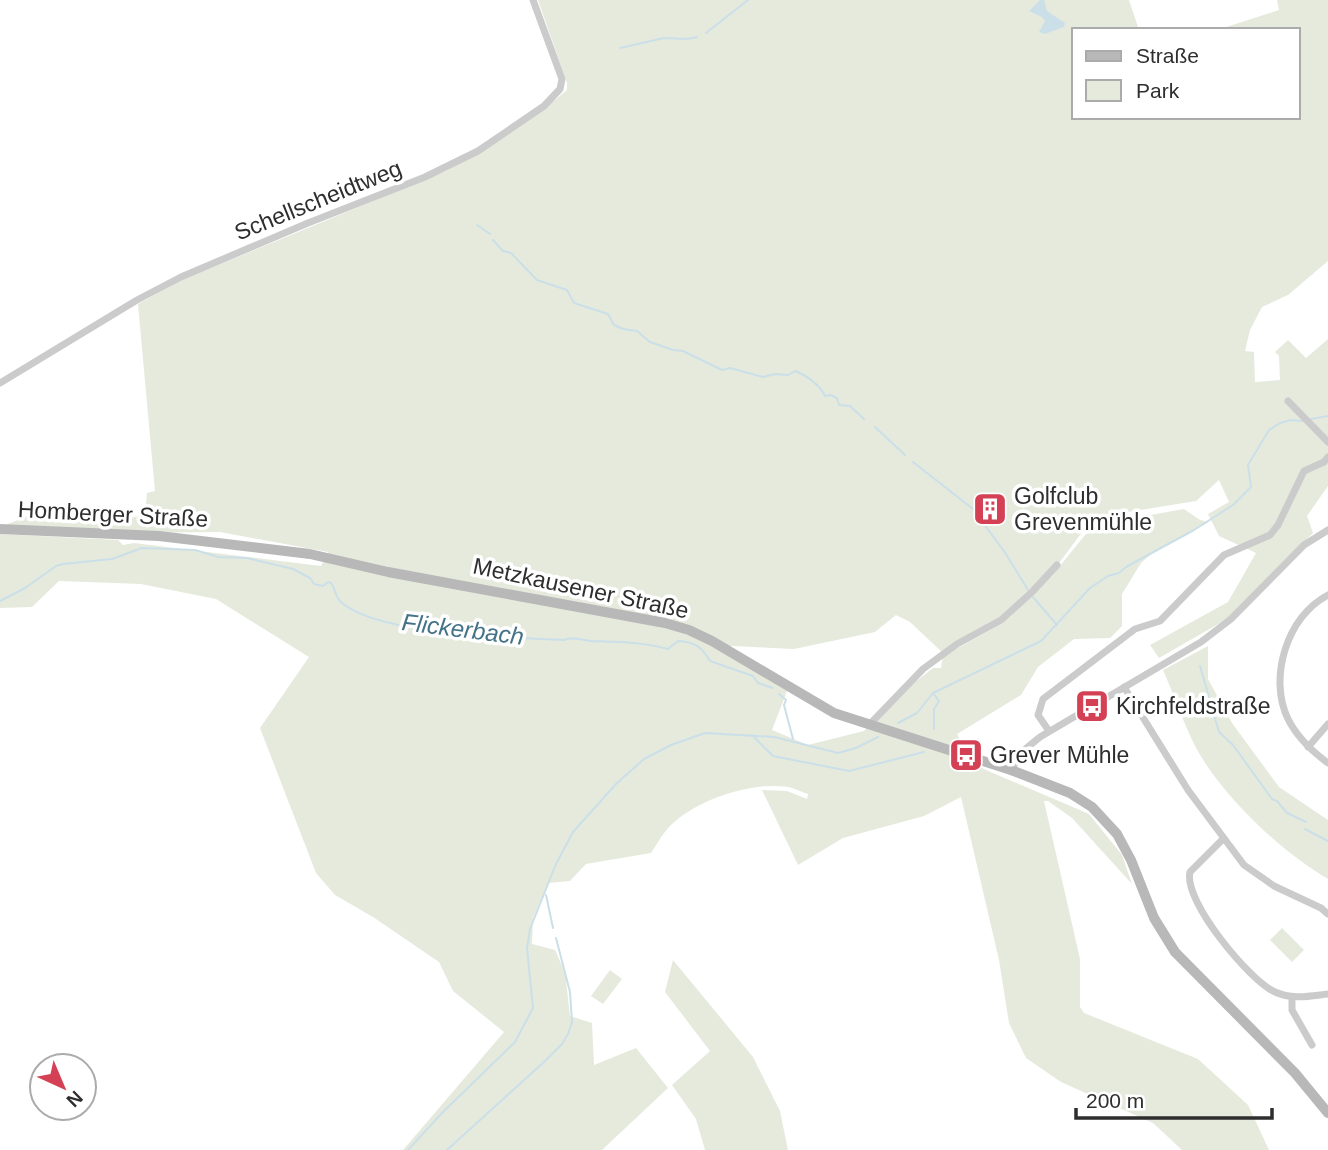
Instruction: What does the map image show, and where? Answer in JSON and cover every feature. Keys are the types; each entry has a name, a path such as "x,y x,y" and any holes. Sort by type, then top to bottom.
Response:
{"main road":[{"name":"Homberger Straße","path":"0,529 159,536 223,542"},
{"name":"Metzkausener Straße","path":"223,542 310,554 388,572 677,626 712,641 822,707 846,718 1011,770 1070,793 1101,815 1124,846 1154,918 1174,952 1295,1073 1328,1113"}],"street":[{"name":"Schellscheidtweg","path":"0,383 137,300 181,277 425,177 478,151 544,106 561,89 562,79 533,0"},
{"path":"1288,401 1328,442"},
{"path":"1049,731 1038,715 1044,699 1135,629 1160,621 1224,555 1270,536 1304,471 1324,462 1328,457"},
{"path":"1011,770 1023,751 1049,731 1201,642 1231,619 1304,545 1328,530"},
{"path":"869,725 923,669 957,644 1001,620 1057,565"},
{"path":"1328,595 1305,614 1299,623 1283,656 1280,674 1287,719 1308,747 1328,764"},
{"path":"1124,687 1168,760 1244,865 1274,886 1321,908 1328,914"},
{"path":"1308,747 1328,724"},
{"path":"1223,839 1190,872 1189,883 1211,928 1265,988 1292,998 1328,994"},
{"path":"1292,998 1292,1010 1312,1045"}],"green space":[{"path":"538,0 1129,0 1138,28 1072,28 1072,119 1300,119 1300,28 1223,28 1279,10 1277,0 1328,0 1328,261 1288,295 1262,307 1250,330 1245,351 1254,352 1255,382 1280,380 1279,356 1275,352 1288,340 1306,358 1328,339 1328,486 1307,516 1313,533 1227,619 1159,658 1150,645 1228,602 1256,553 1219,536 1208,514 1229,502 1219,480 1196,501 1128,512 1086,527 1051,577 1092,530 1128,519 1184,509 1200,520 1209,522 1156,550 1141,563 1122,594 1122,626 1110,638 1074,639 1038,667 1021,695 957,734 972,764 1089,814 1122,855 1132,884 1072,818 1044,801 1080,959 1080,1007 1084,1013 1198,1059 1248,1105 1269,1150 1182,1150 1153,1123 1061,1082 1026,1058 1009,1023 999,960 961,797 924,816 843,838 798,865 762,790 787,791 807,799 808,794 774,786 725,794 694,808 670,826 651,853 586,864 570,881 548,883 533,918 532,944 555,950 565,972 570,1016 592,1023 594,1065 636,1048 668,1088 602,1150 403,1150 504,1032 453,991 439,962 335,895 316,873 260,728 309,657 216,599 141,584 59,581 32,607 0,608 0,534 118,540 123,545 134,543 321,566 328,552 220,532 116,533 3,526 30,515 113,521 145,515 147,493 155,491 138,304 182,280 446,171 493,143 567,90 567,83","holes":["896,615 910,622 944,654 1003,623 943,656 941,668 933,668 901,693 864,731 808,745 772,730 787,691 711,645 794,649 875,632"]},
{"path":"1208,646 1208,679 1232,723 1279,787 1328,820 1328,879 1272,838 1236,803 1206,765 1195,746 1163,670"},
{"path":"1282,928 1304,950 1292,962 1270,940"},
{"path":"673,960 753,1057 780,1111 788,1150 705,1150 696,1119 672,1085 710,1051 665,992"},
{"path":"610,970 622,979 603,1004 591,996"}],"water":[{"path":"1040,0 1044,0 1047,11 1065,23 1064,27 1045,34 1039,32 1045,21 1029,11"}],"waterway":[{"path":"706,33 748,0"},
{"path":"620,48 664,38 697,37"},
{"path":"477,225 490,234"},
{"path":"493,240 503,251 511,253 537,280 567,290 574,303 608,314 614,325 637,331 650,342 683,351 722,370 730,368 763,377 788,375 795,371 812,381 825,396 837,398 839,405 850,406 864,419"},
{"path":"1311,419 1328,416"},
{"path":"898,723 917,713 933,693 1041,641 1090,588 1233,505 1251,487 1248,465 1269,430 1280,423 1302,421"},
{"path":"875,427 905,455"},
{"path":"913,462 973,509 1028,590"},
{"name":"Flickerbach","path":"0,601 63,564 112,559 142,548 195,550 218,557 247,558 293,569 310,578 314,584 323,586 331,583 341,602 353,610 388,623 466,635 481,636 485,633 497,637 564,640 573,638 668,649 678,641 684,642 697,646 710,661 753,676 758,683 773,688"},
{"path":"1033,597 1057,625"},
{"path":"1200,666 1219,732 1233,745 1272,799 1287,813 1306,822"},
{"path":"933,693 939,701 934,709 934,729"},
{"name":"Flickerbach","path":"779,694 786,700 784,705 793,739"},
{"path":"408,1150 515,1042 533,1008 527,948 530,929 556,864 573,832 616,784 644,759 671,745 705,733 774,737 838,753 878,737"},
{"path":"752,735 773,756 849,771 924,752"},
{"path":"1305,829 1328,841"},
{"path":"546,895 553,928"},
{"path":"447,1150 544,1062 568,1034 572,1022 570,992 556,938"}],"place":[{"name":"Golfclub Grevenmühle","path":"990,509"},
{"name":"Kirchfeldstraße","path":"1092,706"},
{"name":"Grever Mühle","path":"966,755"}]}
